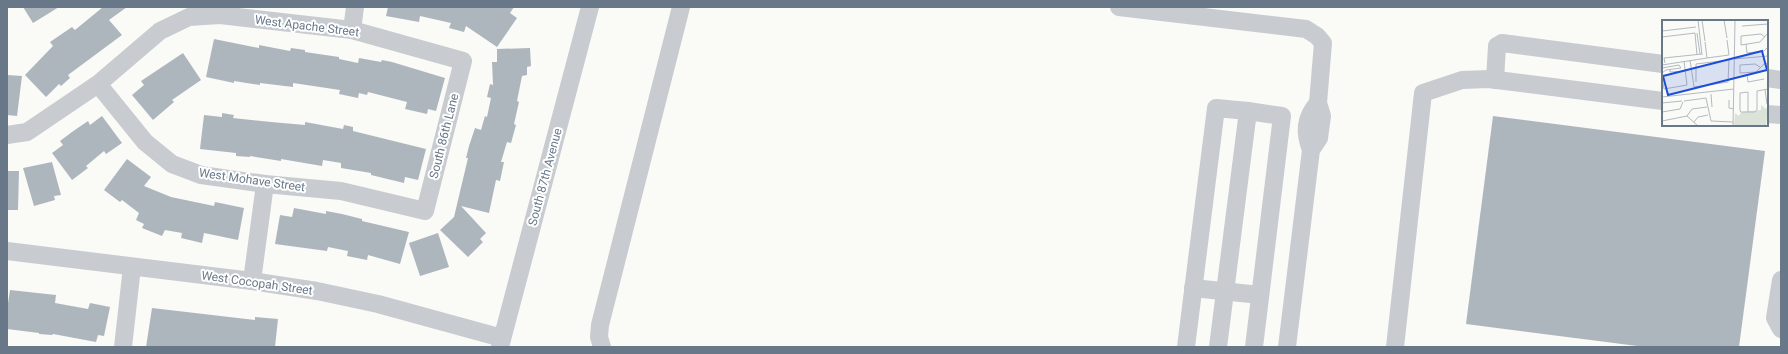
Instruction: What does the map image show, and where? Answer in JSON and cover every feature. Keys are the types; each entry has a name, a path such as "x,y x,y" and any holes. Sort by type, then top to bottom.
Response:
{"street":[{"path":"352,30 355,7"},
{"name":"South 87th Avenue","path":"501,342 590,7"},
{"path":"602,347 599,337 600,325 682,7"},
{"path":"1119,7 1306,29 1317,36 1323,43 1318,103 1310,112 1306,137 1311,150 1287,347"},
{"name":"West Apache Street","path":"98,84 160,31 189,17 220,15 352,30 463,61"},
{"path":"1495,80 1497,46 1502,43 1662,64"},
{"name":"South 86th Lane","path":"425,211 463,61"},
{"path":"1768,78 1781,80"},
{"path":"1398,347 1395,347 1423,93 1462,80 1495,80 1662,101"},
{"path":"7,135 27,132 98,84"},
{"name":"West Mohave Street","path":"98,84 145,142 172,164 201,175 265,184 342,190 425,211"},
{"path":"1186,347 1216,108 1282,116 1254,347"},
{"path":"1218,347 1248,111"},
{"path":"1768,114 1781,115"},
{"path":"252,281 265,184"},
{"name":"West Cocopah Street","path":"7,251 252,281 348,297 501,342"},
{"path":"123,347 132,267"},
{"path":"1781,280 1775,318 1781,329"},
{"path":"1193,288 1260,295"}],"building":[{"path":"23,7 59,7 33,23"},
{"path":"103,7 127,7 109,20 122,35 68,75 70,78 61,86 59,84 46,97 25,75 53,46 50,42 72,27 75,30"},
{"path":"388,7 514,7 510,13 517,18 497,47 466,26 464,32 449,28 451,23 420,16 419,22 386,16"},
{"path":"214,39 259,48 259,45 290,51 291,48 305,50 305,52 339,57 339,59 358,63 359,58 381,62 382,60 445,78 436,111 428,109 427,114 405,109 407,102 368,92 367,95 359,93 358,98 339,94 340,90 293,83 293,87 260,83 260,85 234,81 234,83 206,77"},
{"path":"530,48 531,66 527,67 527,75 522,76 517,101 519,102 514,124 516,125 511,143 507,142 501,162 504,162 500,181 496,180 489,213 461,206 486,233 480,239 483,242 468,257 440,230 454,217 468,158 466,158 469,146 475,128 481,130 485,116 487,117 491,98 487,97 490,84 493,85 492,62 497,62 497,49"},
{"path":"183,53 201,80 172,100 174,102 153,120 132,95 144,85 141,81"},
{"path":"7,75 22,76 17,116 7,115"},
{"path":"222,113 234,115 233,118 271,122 305,125 305,122 343,129 344,125 353,127 353,131 426,149 418,180 405,177 404,183 371,175 371,173 341,168 341,163 323,160 322,166 281,159 281,161 250,156 236,156 236,153 200,149 204,115 222,117"},
{"path":"102,116 122,143 106,154 104,151 86,166 88,168 72,180 52,153 63,145 60,141 72,132 88,121 90,125"},
{"path":"1493,116 1765,151 1739,347 1645,347 1466,324"},
{"path":"127,159 151,177 144,186 171,197 214,206 215,202 244,208 238,240 204,233 202,243 181,238 182,233 165,230 162,236 142,228 144,224 136,220 139,213 122,200 120,202 104,190"},
{"path":"52,162 61,195 54,196 55,200 34,206 23,168"},
{"path":"7,171 19,171 18,210 7,210"},
{"path":"294,208 326,214 326,211 342,214 362,219 362,221 409,232 400,264 368,255 367,260 347,256 348,251 328,247 327,251 275,244 280,215 292,217"},
{"path":"438,233 449,267 420,276 409,243"},
{"path":"10,290 56,295 55,303 88,309 90,303 110,307 104,336 98,335 96,342 53,334 39,334 7,329 7,310"},
{"path":"152,308 255,320 255,317 278,319 275,347 146,347"}]}
